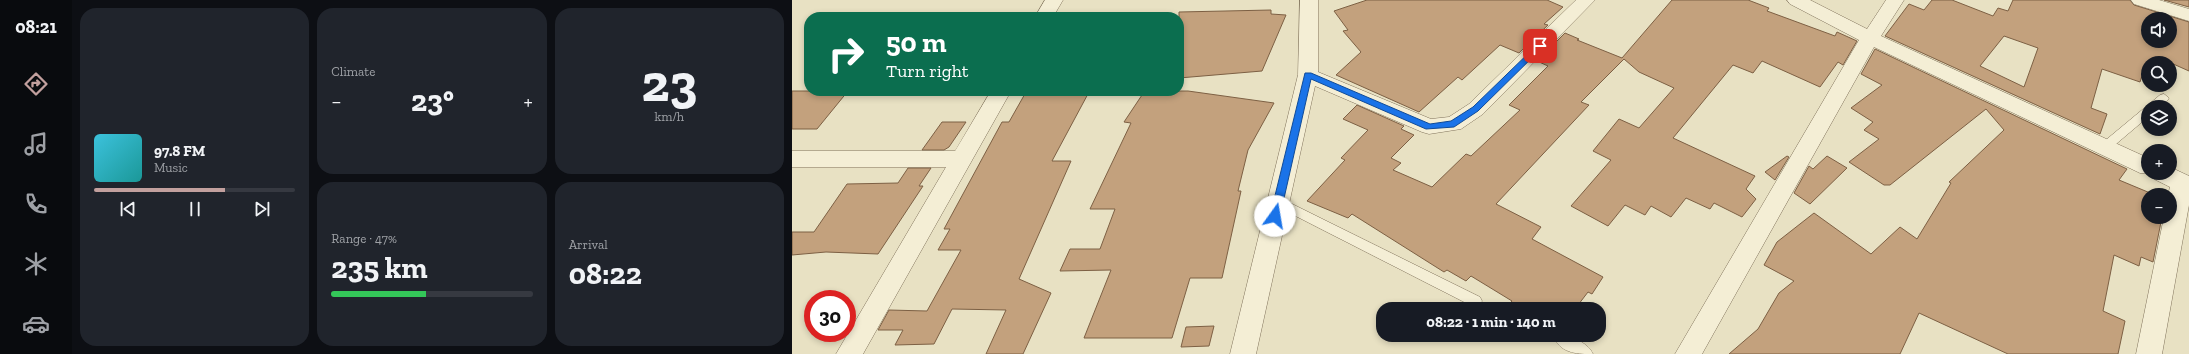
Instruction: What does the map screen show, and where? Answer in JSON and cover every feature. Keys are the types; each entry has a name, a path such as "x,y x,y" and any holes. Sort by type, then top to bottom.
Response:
{"street":[{"path":"1047,12 1054,0"},
{"path":"1242,354 1308,75 1309,0"},
{"path":"1308,75 1429,127 1454,124 1476,109 1586,0"},
{"path":"1796,0 1870,38 2141,164"},
{"path":"1688,354 1870,38 1895,0"},
{"path":"2140,0 2189,15"},
{"path":"849,354 999,96"},
{"path":"792,159 962,159"},
{"path":"2149,354 2178,181"}],"lane":[{"path":"2105,147 2141,117"},
{"path":"1278,202 1475,301"},
{"path":"1567,342 1586,354"}],"building":[{"path":"1367,0 1547,0 1563,7 1544,24 1548,25 1519,53 1500,45 1462,80 1458,77 1419,112 1336,75 1361,52 1343,31 1348,30 1334,11"},
{"path":"1672,0 1748,0 1769,8 1767,11 1835,36 1837,32 1857,41 1843,65 1838,62 1820,87 1762,61 1753,73 1733,65 1673,138 1755,176 1746,189 1756,199 1742,217 1714,203 1710,209 1686,198 1671,217 1651,206 1645,215 1625,205 1608,226 1571,206 1611,160 1593,151 1619,119 1639,128 1674,88 1639,72 1624,59 1581,102 1589,105 1496,204 1541,227 1532,239 1603,277 1592,294 1588,292 1580,302 1511,302 1512,301 1471,276 1466,281 1447,270 1444,272 1352,214 1348,218 1307,201 1345,160 1341,158 1368,130 1343,119 1357,105 1404,126 1401,129 1414,135 1391,158 1401,163 1393,170 1432,187 1466,154 1471,156 1520,110 1509,105 1548,66 1537,61 1565,33 1579,39 1577,40 1622,58"},
{"path":"1932,0 1952,0 1993,16 1998,8 2008,11 2013,0 2130,0 2134,5 2157,12 2141,12 2141,48 2177,48 2177,18 2189,22 2189,71 2177,66 2177,56 2141,56 2140,82 2102,69 2091,108 2107,114 2100,134 1885,36 1909,4 1924,10","holes":["2004,36 2038,48 2024,87 1980,66"]},
{"path":"2164,0 2189,0 2189,7"},
{"path":"1271,10 1271,14 1286,15 1262,71 1184,78 1184,12 1179,12"},
{"path":"1875,49 2127,169 2119,180 2141,189 2141,224 2161,224 2153,262 2141,257 2139,266 2114,255 2103,311 2125,321 2118,354 2008,354 1919,313 1900,354 1729,354 1758,329 1779,293 1794,281 1764,265 1777,242 1814,213 1871,254 1900,227 1917,239 1951,183 1949,182 2004,130 1986,109 1890,185 1884,185 1849,162 1879,139 1864,130 1873,122 1851,108 1882,85 1861,74"},
{"path":"792,91 804,91 804,96 844,96 817,129 792,129"},
{"path":"1184,91 1188,91 1274,103 1248,150 1238,191 1241,191 1222,278 1190,278 1172,338 1084,338 1111,270 1060,271 1070,249 1100,249 1115,209 1090,209 1131,123 1124,122 1141,96 1184,96"},
{"path":"1024,96 1087,96 1052,161 1071,161 1019,279 1051,293 1023,354 986,354 1006,310 952,309 934,344 895,345 903,330 878,330 889,310 927,311 961,250 938,250 950,229 944,229 1002,122 1009,122"},
{"path":"942,122 966,122 949,147 944,150 922,150"},
{"path":"1787,156 1789,157 1775,180 1765,172"},
{"path":"1827,156 1847,168 1810,204 1794,193 1809,166 1813,169"},
{"path":"908,168 931,168 919,186 923,186 878,254 826,252 792,255 792,232 814,232 847,184 898,183"},
{"path":"1214,326 1209,346 1181,347 1186,327"}],"route":[{"path":"1275,216 1308,75 1429,127 1454,124 1476,109 1540,46"}]}
